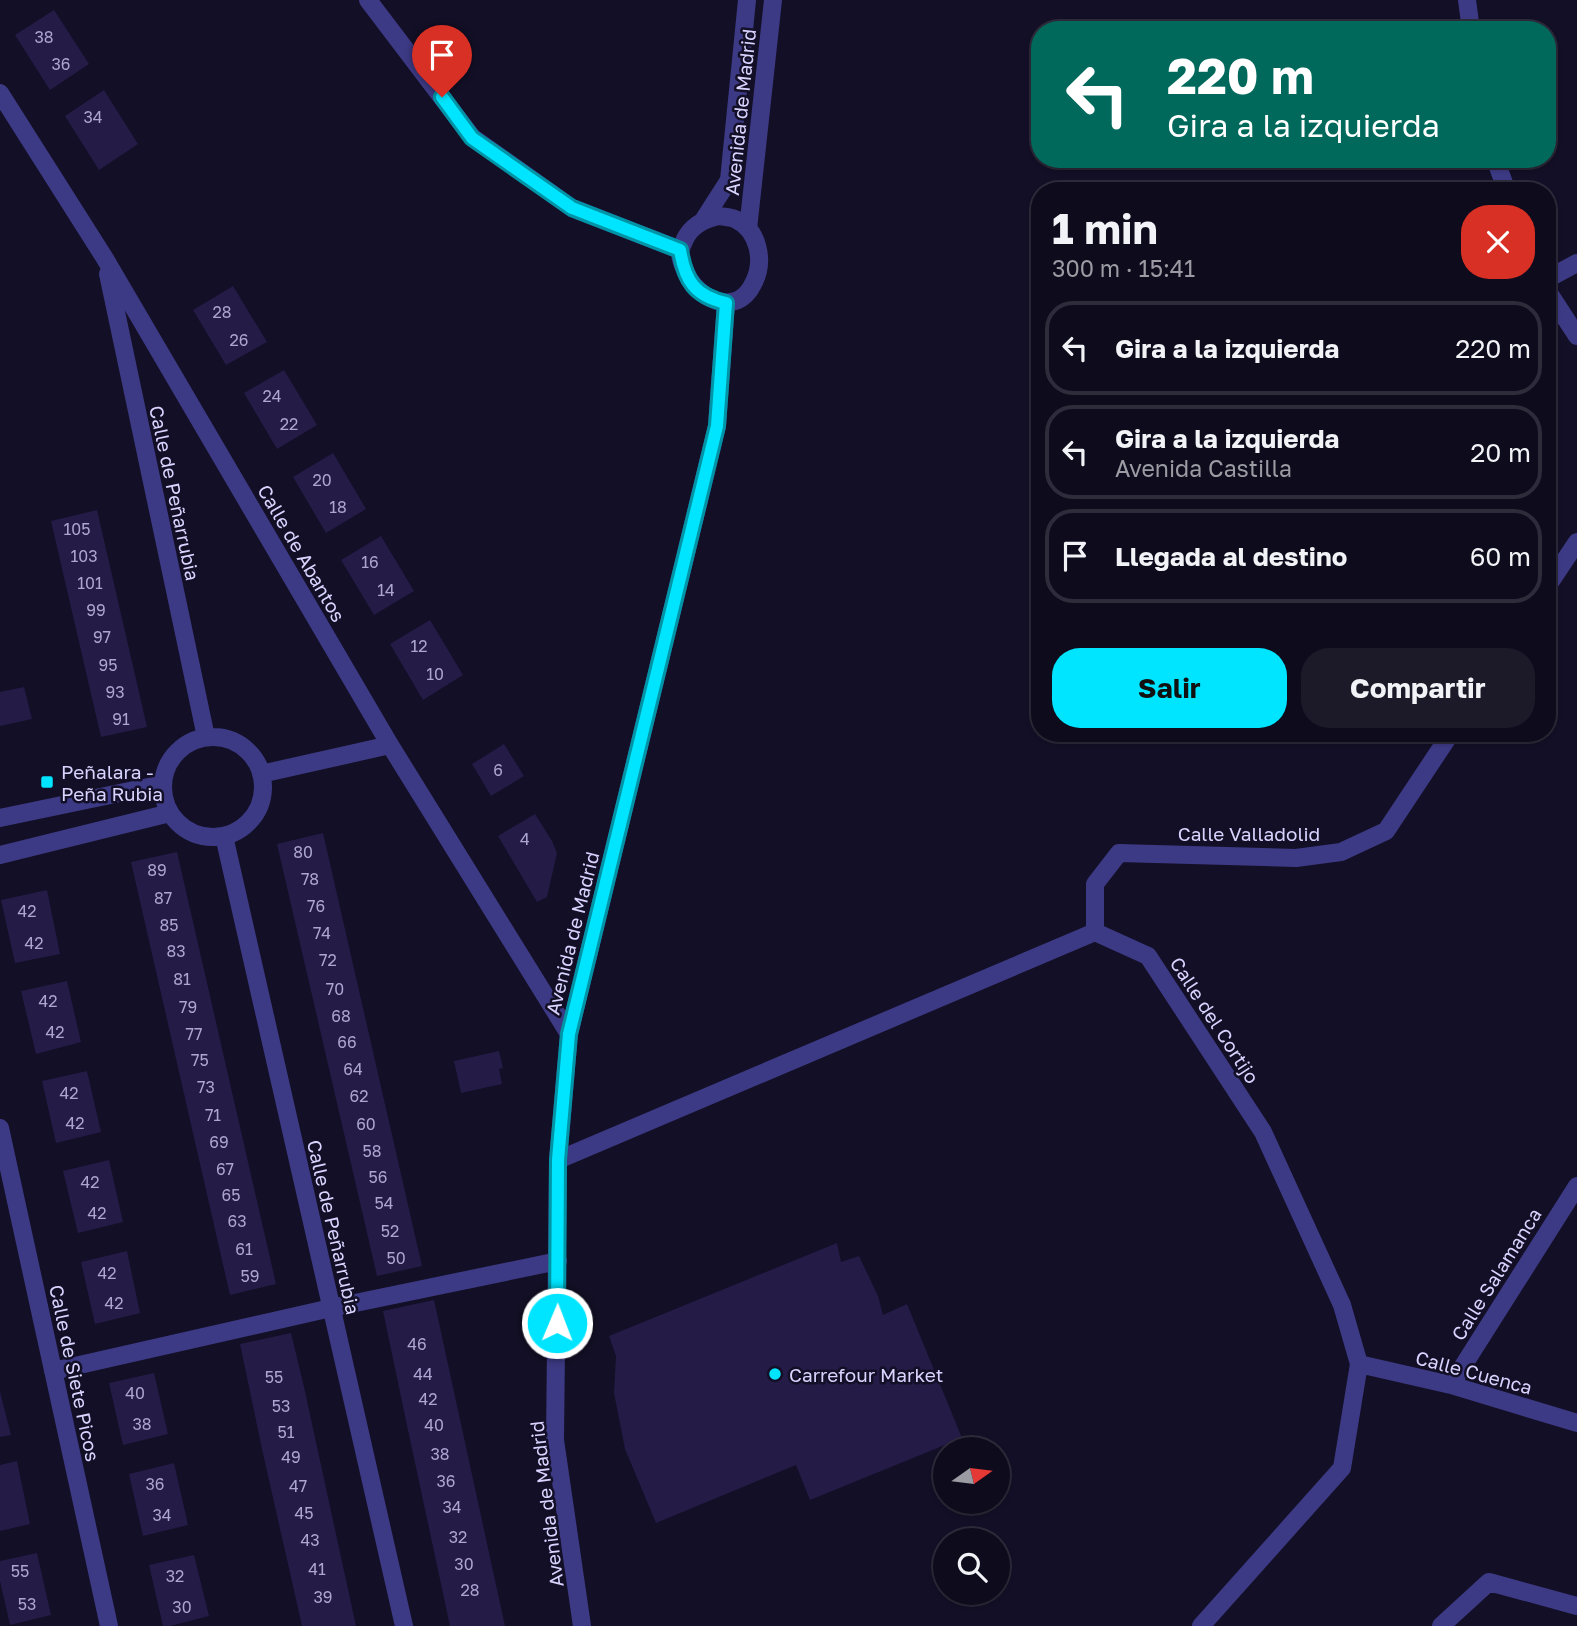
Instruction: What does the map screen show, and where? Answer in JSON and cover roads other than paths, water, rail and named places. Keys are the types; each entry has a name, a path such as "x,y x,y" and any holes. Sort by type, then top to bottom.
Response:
{"street":[{"path":"368,0 383,9 472,138 572,208 680,250"},
{"name":"Avenida de Madrid","path":"704,219 729,180 747,0"},
{"name":"Avenida de Madrid","path":"748,229 773,0"},
{"path":"1467,0 1470,21"},
{"name":"Calle de Abantos","path":"0,93 104,257 390,745 569,1034"},
{"path":"719,216 735,219 748,229 758,246 759,273 752,288 741,299 726,303 710,299 689,281 682,264 680,250 689,232 704,219 719,216"},
{"name":"Calle de Peñarrubia","path":"104,257 206,737"},
{"path":"1556,274 1577,263"},
{"name":"Avenida de Madrid","path":"582,1626 555,1440 558,1160 569,1034 717,426 726,303"},
{"path":"1556,304 1577,336"},
{"path":"1556,574 1577,542"},
{"path":"206,737 224,738 241,745 253,757 261,774 263,794 256,813 243,828 224,836 203,837 184,828 170,813 164,799 163,783 170,762 185,745 206,737"},
{"name":"Calle Valladolid","path":"1096,932 1095,884 1119,853 1296,858 1341,852 1386,831 1445,742"},
{"path":"261,774 390,745"},
{"path":"0,818 163,783"},
{"path":"0,855 170,813"},
{"name":"Calle de Peñarrubia","path":"224,836 404,1626"},
{"path":"558,1160 1096,932"},
{"name":"Calle del Cortijo","path":"1096,932 1148,956 1263,1132 1342,1305 1359,1364 1342,1468 1201,1626"},
{"name":"Calle de Siete Picos","path":"0,1128 109,1626"},
{"name":"Calle Salamanca","path":"1451,1385 1577,1186"},
{"path":"53,1371 331,1308 558,1261"},
{"name":"Calle Cuenca","path":"1359,1364 1451,1385 1577,1423"},
{"path":"1441,1626 1489,1582 1577,1606"}],"place":[{"name":"Peñalara - Peña Rubia","path":"47,782"},
{"name":"Carrefour Market","path":"775,1374"}]}
